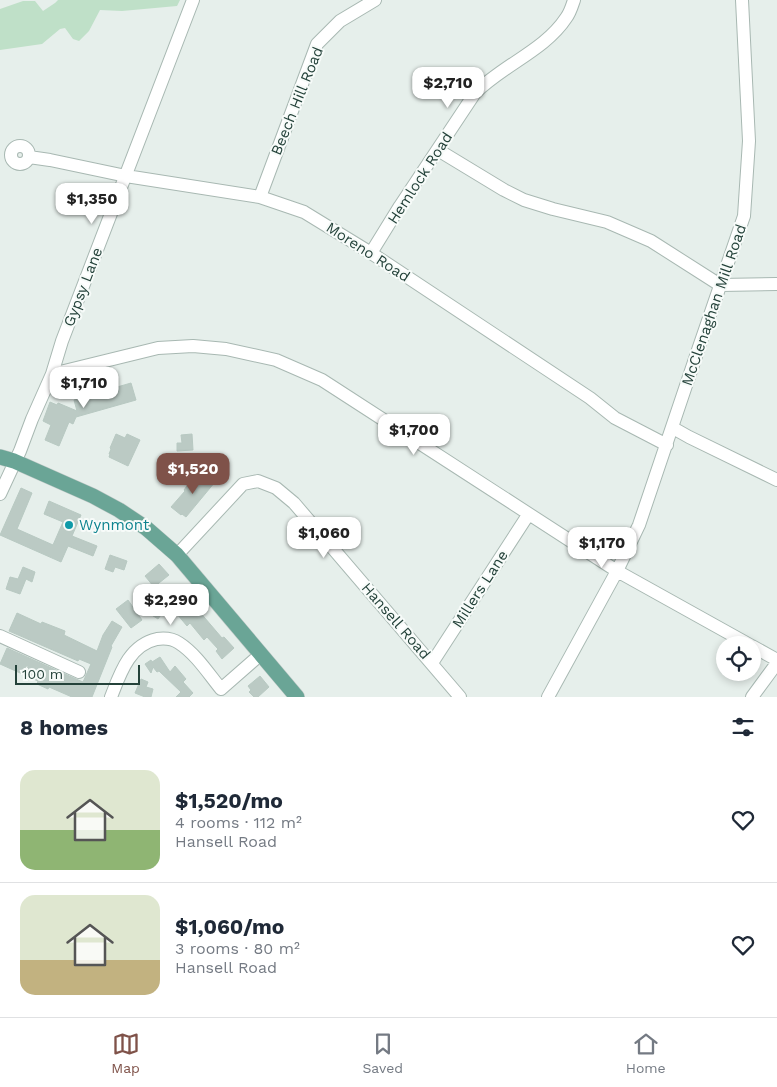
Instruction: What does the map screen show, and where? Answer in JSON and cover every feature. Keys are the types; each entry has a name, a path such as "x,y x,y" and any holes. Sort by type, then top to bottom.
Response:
{"main road":[{"path":"7,459 93,496 146,528 178,555 297,697"}],"street":[{"name":"Gypsy Lane","path":"0,494 7,459 20,451 32,418 52,374 62,341 193,0"},
{"name":"Beech Hill Road","path":"260,196 317,44 340,21 375,0"},
{"name":"Hemlock Road","path":"371,253 475,93 486,82 545,42 566,18 574,0"},
{"name":"McClenaghan Mill Road","path":"667,446 744,216 749,141 742,0"},
{"path":"438,150 524,200 607,222 652,241 720,285 777,284"},
{"name":"Moreno Road","path":"29,157 126,176 260,196 304,212 371,253 590,398 616,418 667,446"},
{"path":"52,374 158,348 193,346 226,349 276,360 322,380 617,571 733,636"},
{"path":"672,428 777,480"},
{"path":"548,697 617,571 639,526 667,446"},
{"name":"Hansell Road","path":"178,555 243,484 258,482 276,488 294,502 460,697"},
{"name":"Millers Lane","path":"432,663 528,514"},
{"path":"0,636 79,672"},
{"path":"111,697 121,672 133,652 149,641 163,638 178,642 194,655 220,693 261,654"},
{"path":"752,697 777,661 761,652"}],"green space":[{"path":"58,0 180,0 177,6 122,11 100,10 89,31 79,41 73,39 65,28 60,29 42,44 0,50 0,9 23,1 35,1 43,11"}],"building":[{"path":"131,383 136,400 76,417 73,424 69,422 59,446 45,440 51,425 43,421 50,402 57,405 58,403 77,411 74,400 86,397 85,392 99,388 100,392"},
{"path":"116,434 125,438 127,434 140,440 128,466 109,457 110,448"},
{"path":"192,434 193,450 177,451 177,443 182,443 181,435"},
{"path":"204,472 215,482 186,517 181,515 171,507 190,482 193,485"},
{"name":"Wynmont","path":"21,488 32,493 17,529 53,545 63,522 44,514 49,501 81,515 72,536 97,546 93,556 68,546 61,562 0,535"},
{"path":"110,555 127,561 124,570 115,567 113,572 105,569"},
{"path":"159,564 169,575 154,587 145,576"},
{"path":"23,567 35,572 32,582 26,579 20,594 6,589 10,577 18,579"},
{"path":"187,597 222,638 224,637 234,648 222,659 216,651 218,649 207,637 204,640 190,623 187,626 172,608 166,614 163,612 158,619 150,614 163,599 167,602 166,598 177,605"},
{"path":"128,600 142,620 131,628 116,609"},
{"path":"17,613 41,624 42,622 65,631 64,635 97,651 103,635 112,621 122,627 111,646 92,697 72,697 49,687 48,689 37,684 38,681 0,664 7,648 83,682 91,664 79,659 78,661 9,631"},
{"path":"160,657 170,672 175,666 186,679 183,682 193,693 189,697 176,697 181,692 153,667 151,673 145,664"},
{"path":"260,676 269,687 258,697 254,697 249,692 251,690 248,686"},
{"path":"141,679 148,682 146,687 153,689 151,697 135,693"}],"place":[{"name":"Wynmont","path":"69,525"}]}
